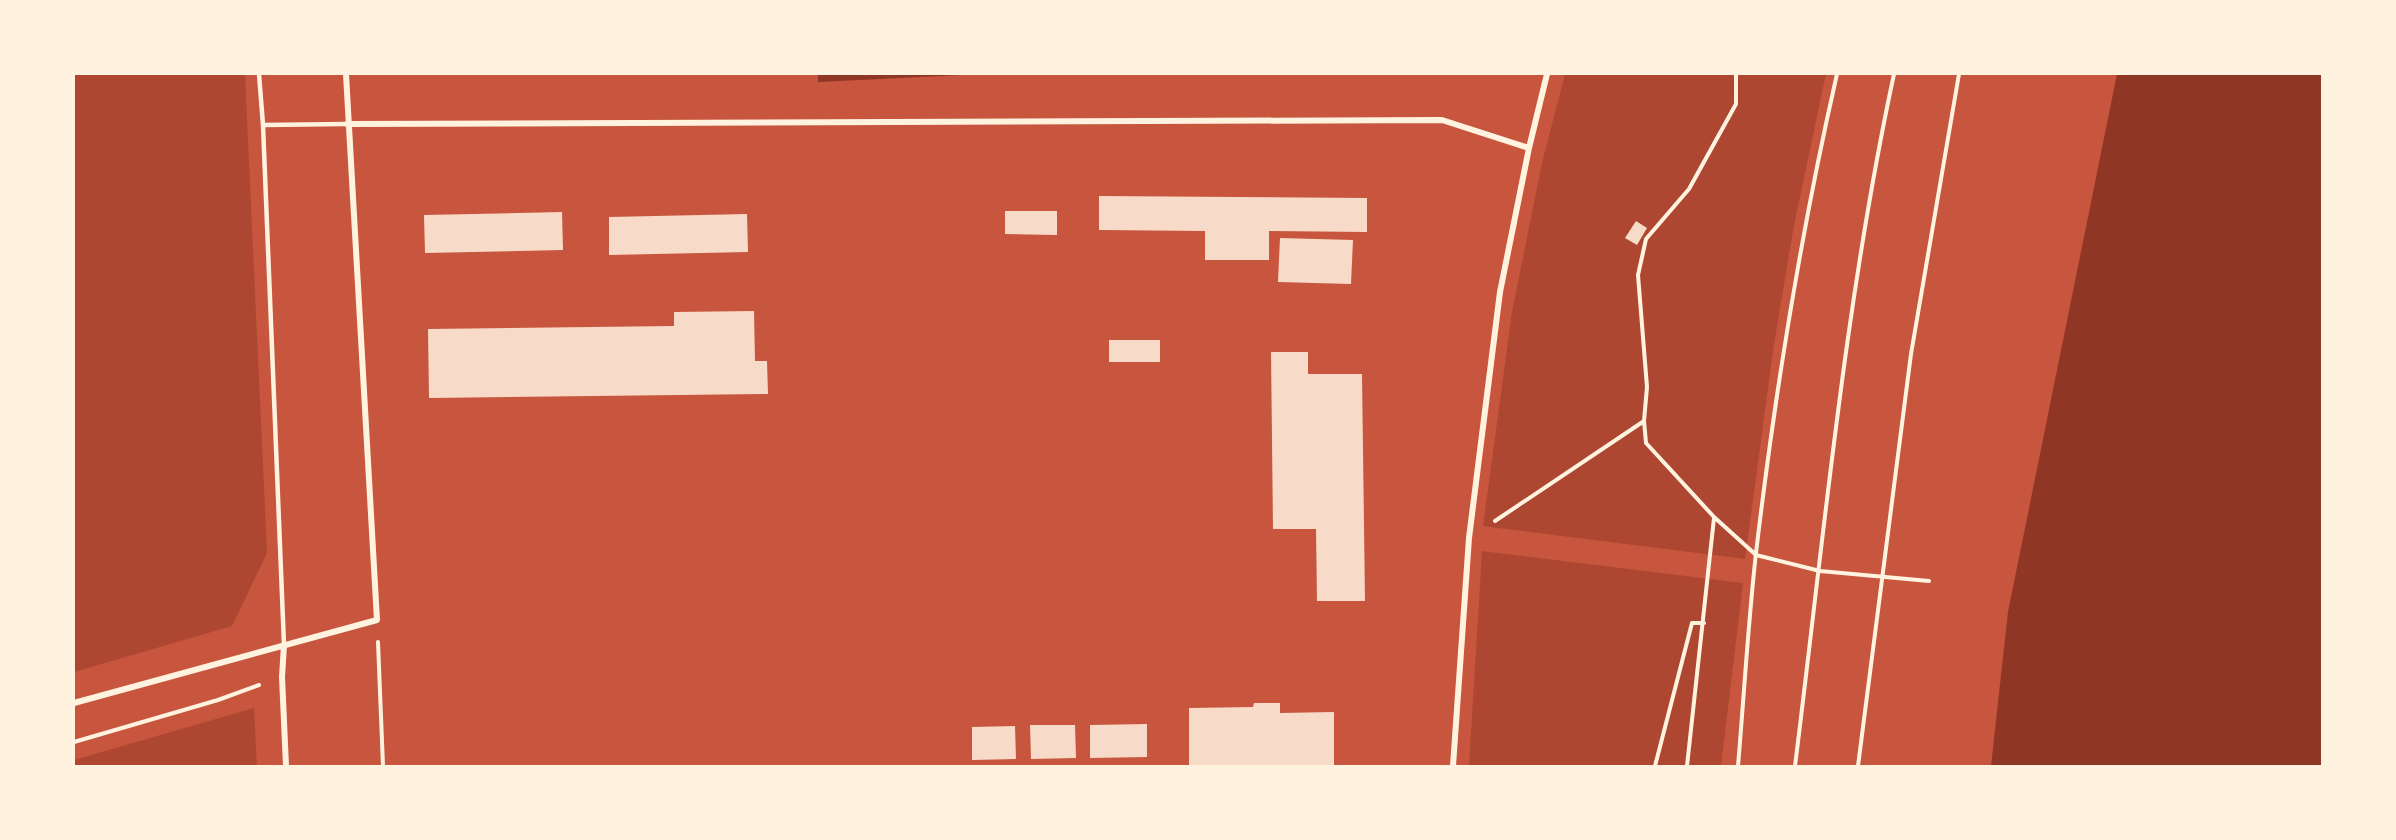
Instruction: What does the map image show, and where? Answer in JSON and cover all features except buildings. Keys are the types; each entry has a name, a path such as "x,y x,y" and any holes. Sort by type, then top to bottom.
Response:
{"street":[{"path":"74,703 377,620 347,124 346,74"},
{"path":"1453,766 1470,538 1500,292 1529,148 1547,74"},
{"path":"347,124 1442,120 1529,148"},
{"path":"284,645 282,677 286,766"}],"lane":[{"path":"259,74 284,645"},
{"path":"263,125 347,124"}],"path":[{"path":"1736,74 1736,104 1689,189 1646,239 1640,262 1638,275 1647,387 1644,421 1646,443 1714,517 1756,555 1820,571 1929,581"},
{"path":"1738,766 1756,555 1784,355 1803,235 1837,74"},
{"path":"1795,766 1846,344 1880,139 1894,74"},
{"path":"1858,766 1911,354 1959,74"},
{"path":"1470,538 1644,421"},
{"path":"1687,766 1714,517"},
{"path":"377,620 383,766"},
{"path":"1655,766 1692,623 1704,623"},
{"path":"74,742 218,700 282,677"}],"shaded area":[{"path":"74,74 245,74 267,553 232,626 74,672"},
{"path":"818,74 961,74 961,75 818,82"},
{"path":"1565,74 1826,74 1794,225 1774,344 1745,559 1483,526 1512,312 1542,163"},
{"path":"2117,74 2322,74 2322,766 1991,766 2008,612"},
{"path":"1482,551 1743,583 1721,766 1469,766"},
{"path":"254,708 257,766 74,766 74,760"}]}
